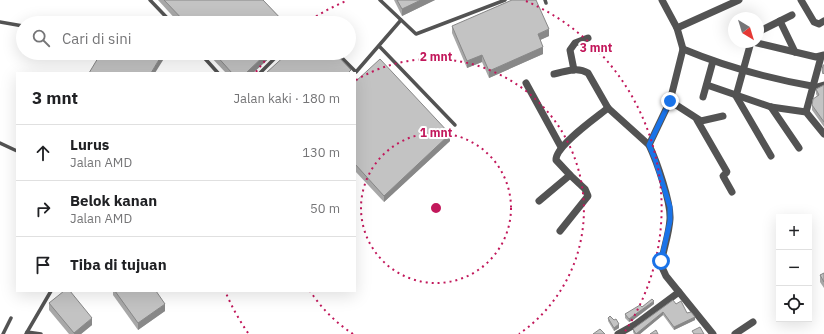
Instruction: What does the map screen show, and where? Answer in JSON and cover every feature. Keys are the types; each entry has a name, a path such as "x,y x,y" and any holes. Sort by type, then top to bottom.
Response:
{"street":[{"path":"649,145 670,101 683,49 677,28 662,0"},
{"path":"677,28 739,0"},
{"path":"801,0 814,22 819,24 824,21"},
{"path":"764,29 792,15"},
{"path":"780,21 794,52"},
{"path":"574,70 570,50 575,43 588,38"},
{"path":"764,45 794,52 823,56 806,112"},
{"path":"750,48 736,96 771,156"},
{"path":"683,49 713,62 744,71 813,87 824,86"},
{"path":"704,97 713,62"},
{"path":"554,74 574,70 582,70 588,73 608,108 649,145 670,207 670,221 661,265 679,292 713,334"},
{"path":"526,83 561,147"},
{"path":"707,85 771,107 806,112 824,134"},
{"path":"670,101 697,120 727,172 723,176 732,192"},
{"path":"771,107 799,148"},
{"path":"560,231 588,196 585,189 556,160 555,156 561,147 608,108"},
{"path":"697,120 706,121 723,116"},
{"path":"539,201 570,174"},
{"path":"618,334 636,324 679,292"},
{"path":"735,334 753,322"}],"lane":[{"path":"150,0 165,16"},
{"path":"380,0 416,34 505,0"},
{"path":"356,73 380,47 401,20"},
{"path":"0,22 16,25"},
{"path":"380,47 456,125"},
{"path":"206,60 217,72"},
{"path":"261,72 273,60"},
{"path":"344,60 355,72"},
{"path":"0,143 16,151"},
{"path":"41,334 27,333 50,292"},
{"path":"3,334 11,318"}],"building":[{"path":"164,0 263,0 278,16 179,16"},
{"path":"397,0 421,0 402,9"},
{"path":"512,0 536,0 549,29 538,34 543,47 489,71 482,55 467,61 452,26"},
{"path":"380,59 450,134 384,196 356,165 356,81"},
{"path":"97,60 159,60 152,72 90,72"},
{"path":"220,60 260,60 247,72 231,72"},
{"path":"280,60 342,60 351,70 349,72 267,72"},
{"path":"823,65 824,73 823,74 822,70"},
{"path":"824,85 824,122 812,105 813,99 819,95 816,89"},
{"path":"824,273 824,282 820,275"},
{"path":"63,292 71,292 92,318 74,333 49,303"},
{"path":"116,292 157,292 165,304 138,323"},
{"path":"652,299 654,301 629,319 625,314 640,305 642,307"},
{"path":"673,300 676,304 681,301 687,313 691,312 695,317 674,327 663,312 636,334 633,329"},
{"path":"610,316 614,320 616,319 619,324 614,328 608,318"},
{"path":"700,327 704,334 694,334 692,331"},
{"path":"600,329 605,334 593,334"},
{"path":"656,330 658,334 650,334"}],"route":[{"path":"661,261 666,245 670,221 670,207 649,145 670,101"}]}
